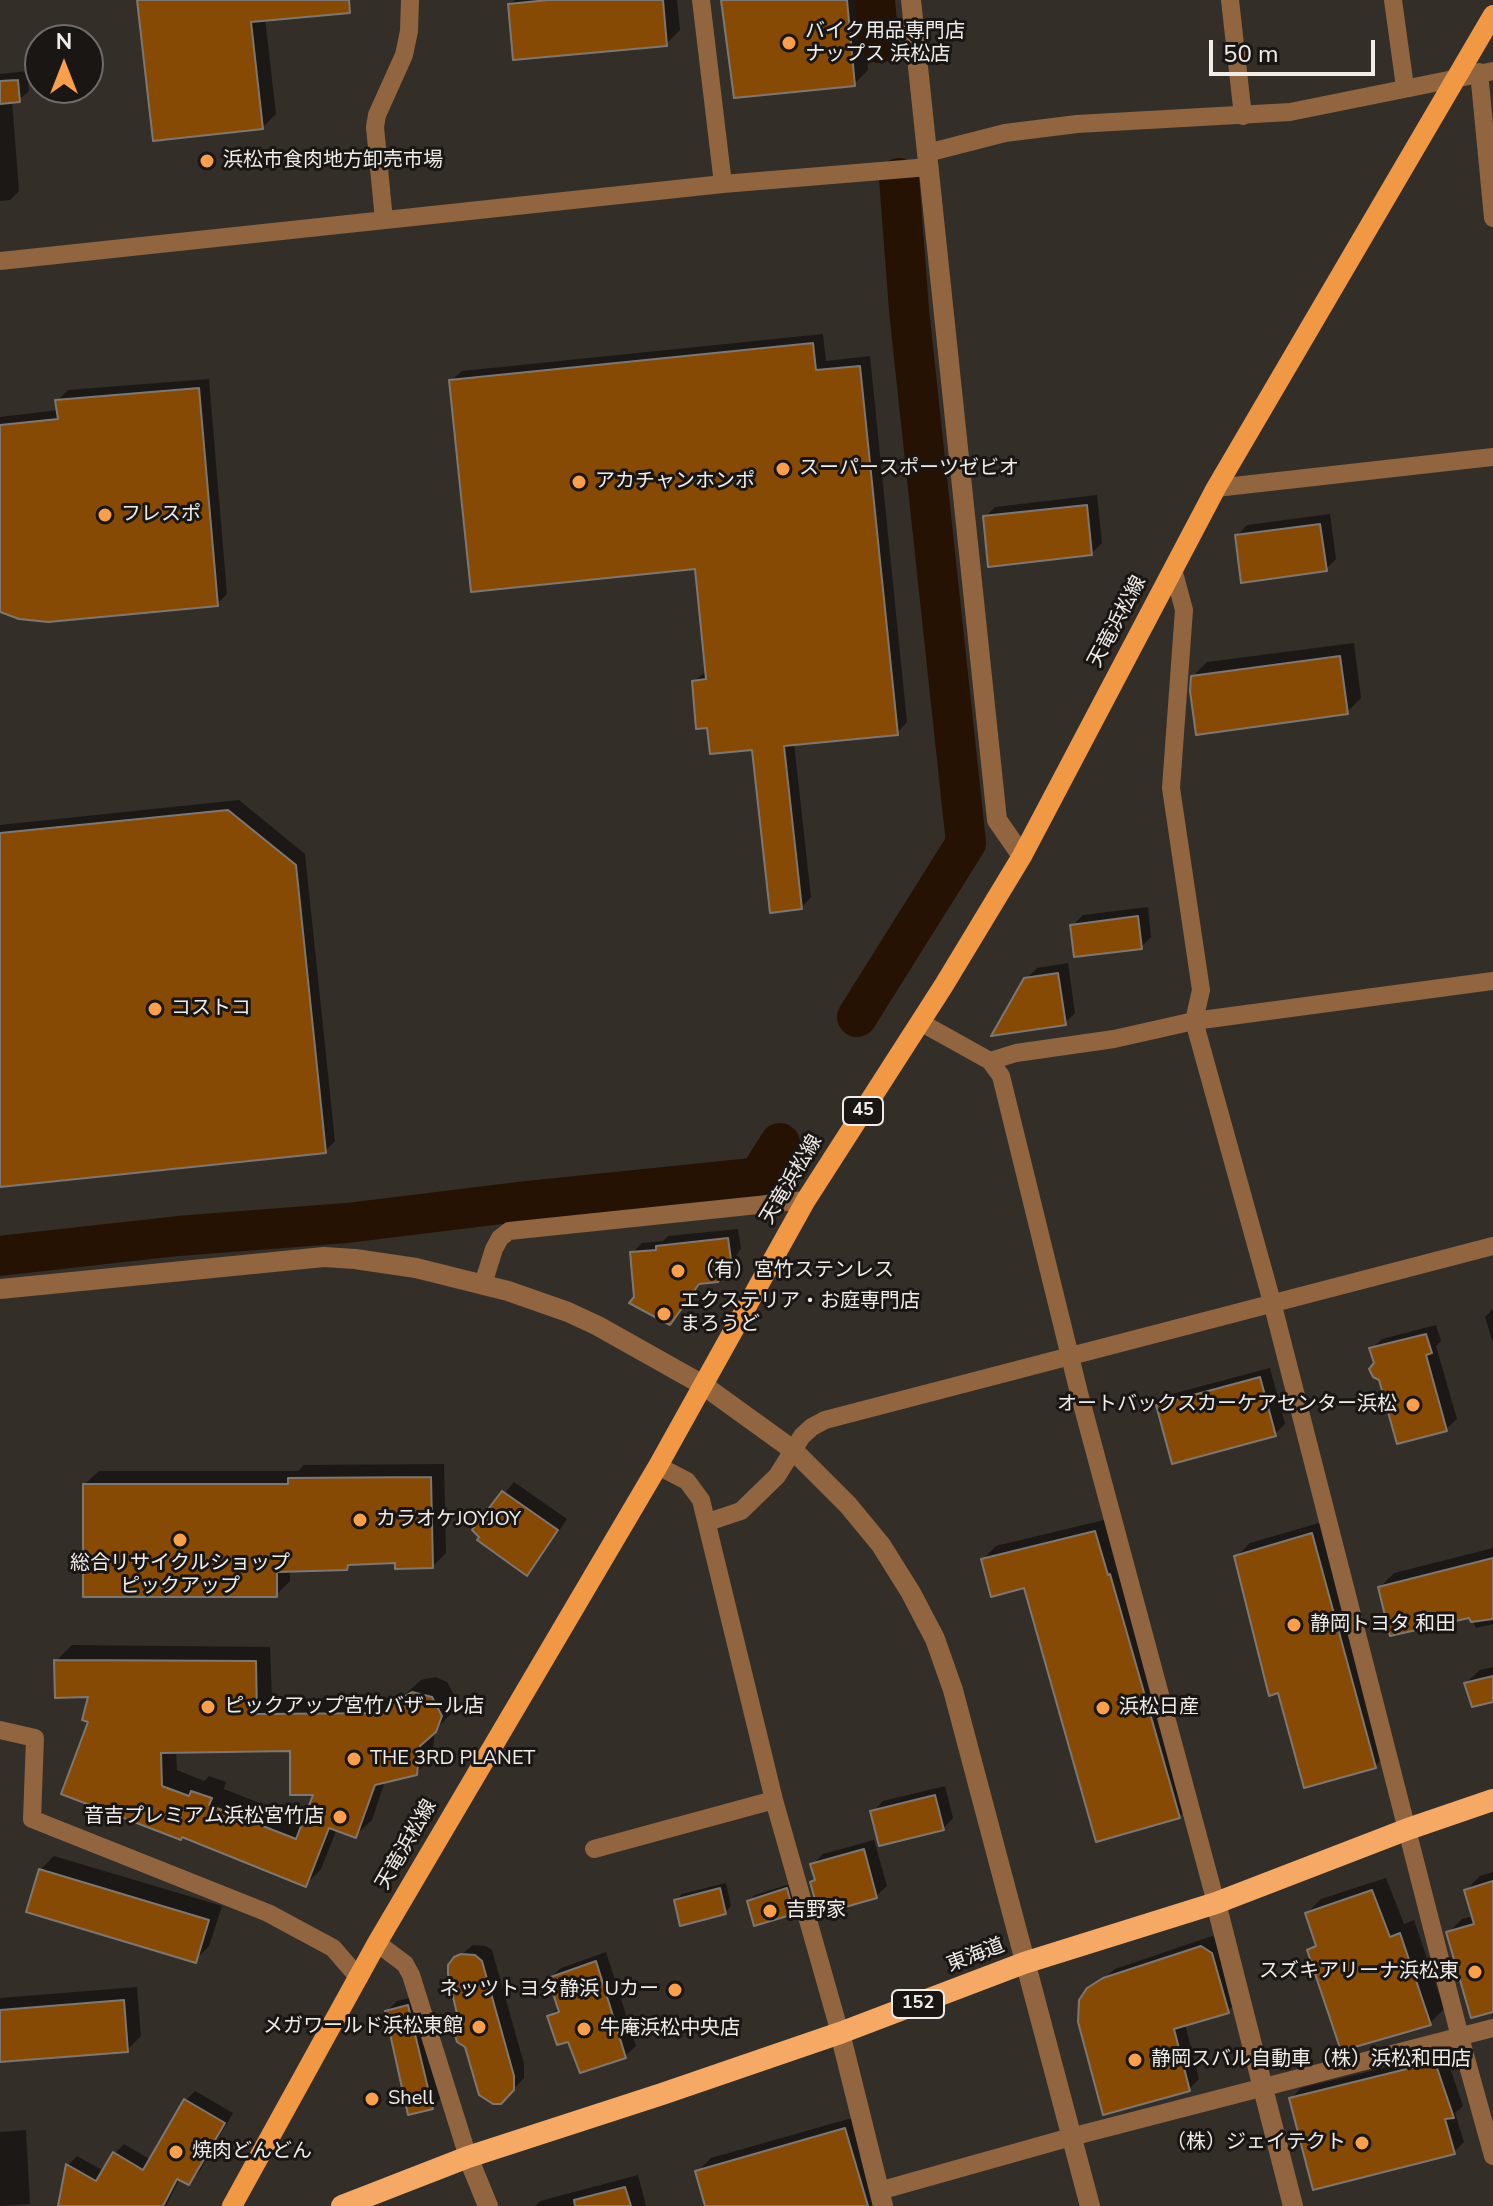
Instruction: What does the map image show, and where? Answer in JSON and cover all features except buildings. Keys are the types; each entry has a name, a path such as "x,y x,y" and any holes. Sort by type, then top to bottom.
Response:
{"highway":[{"name":"東海道","path":"342,2206 468,2157 840,2033 1024,1963 1216,1903 1408,1829 1493,1800"}],"main road":[{"name":"天竜浜松線","path":"232,2206 377,1943 658,1466 806,1200 1022,856 1216,488 1493,15"}],"street":[{"path":"384,220 375,127 377,115 404,55 410,0"},
{"path":"701,0 723,184"},
{"path":"911,0 997,820 1022,856"},
{"path":"1230,0 1243,116"},
{"path":"1393,0 1405,87"},
{"path":"0,261 723,184 878,171 928,160 1005,133 1077,124 1290,112 1486,71 1493,218"},
{"path":"1216,488 1493,457"},
{"path":"1173,569 1184,610 1171,788 1201,990 1194,1021 1272,1302 1493,2156"},
{"path":"990,1061 1016,1053 1114,1039 1194,1021 1493,981"},
{"path":"920,1022 990,1061 1001,1076 1079,1393 1216,1903 1293,2206"},
{"path":"483,1284 494,1249 500,1238 509,1231 806,1200"},
{"path":"708,1522 741,1511 777,1476 812,1427 825,1420 1493,1246"},
{"path":"0,1289 324,1257 386,1263 483,1284 568,1312 703,1385 793,1450 848,1505 881,1545 935,1639 953,1690 1090,2206"},
{"path":"658,1466 690,1484 701,1500 708,1522 774,1800 840,2033 881,2198 1071,2137 1493,2028"},
{"path":"0,1730 35,1738 32,1819 268,1913 333,1948 359,1978"},
{"path":"594,1849 774,1800"},
{"path":"377,1943 405,1964 411,1975 468,2157 488,2206"}],"waterway":[{"path":"875,0 879,43"},
{"path":"857,1017 966,843 909,310 899,178"},
{"path":"0,1256 178,1236 347,1223 753,1178 759,1176 780,1143"}],"place":[{"name":"バイク用品専門店 ナップス 浜松店","path":"789,43"},
{"name":"浜松市食肉地方卸売市場","path":"207,161"},
{"name":"スーパースポーツゼビオ","path":"783,469"},
{"name":"アカチャンホンポ","path":"579,482"},
{"name":"フレスポ","path":"105,515"},
{"name":"コストコ","path":"155,1009"},
{"name":"（有）宮竹ステンレス","path":"678,1271"},
{"name":"エクステリア・お庭専門店 まろうど","path":"664,1314"},
{"name":"オートバックスカーケアセンター浜松","path":"1413,1405"},
{"name":"カラオケJOYJOY","path":"360,1520"},
{"name":"総合リサイクルショップ ピックアップ","path":"180,1540"},
{"name":"静岡トヨタ 和田","path":"1294,1625"},
{"name":"ピックアップ宮竹バザール店","path":"208,1707"},
{"name":"浜松日産","path":"1103,1708"},
{"name":"THE 3RD PLANET","path":"354,1759"},
{"name":"音吉プレミアム浜松宮竹店","path":"340,1817"},
{"name":"吉野家","path":"770,1911"},
{"name":"スズキアリーナ浜松東","path":"1475,1972"},
{"name":"ネッツトヨタ静浜 Uカー","path":"675,1990"},
{"name":"メガワールド浜松東館","path":"479,2027"},
{"name":"牛庵浜松中央店","path":"584,2029"},
{"name":"静岡スバル自動車（株）浜松和田店","path":"1135,2060"},
{"name":"Shell","path":"372,2099"},
{"name":"（株）ジェイテクト","path":"1362,2143"},
{"name":"焼肉どんどん","path":"176,2152"}]}
